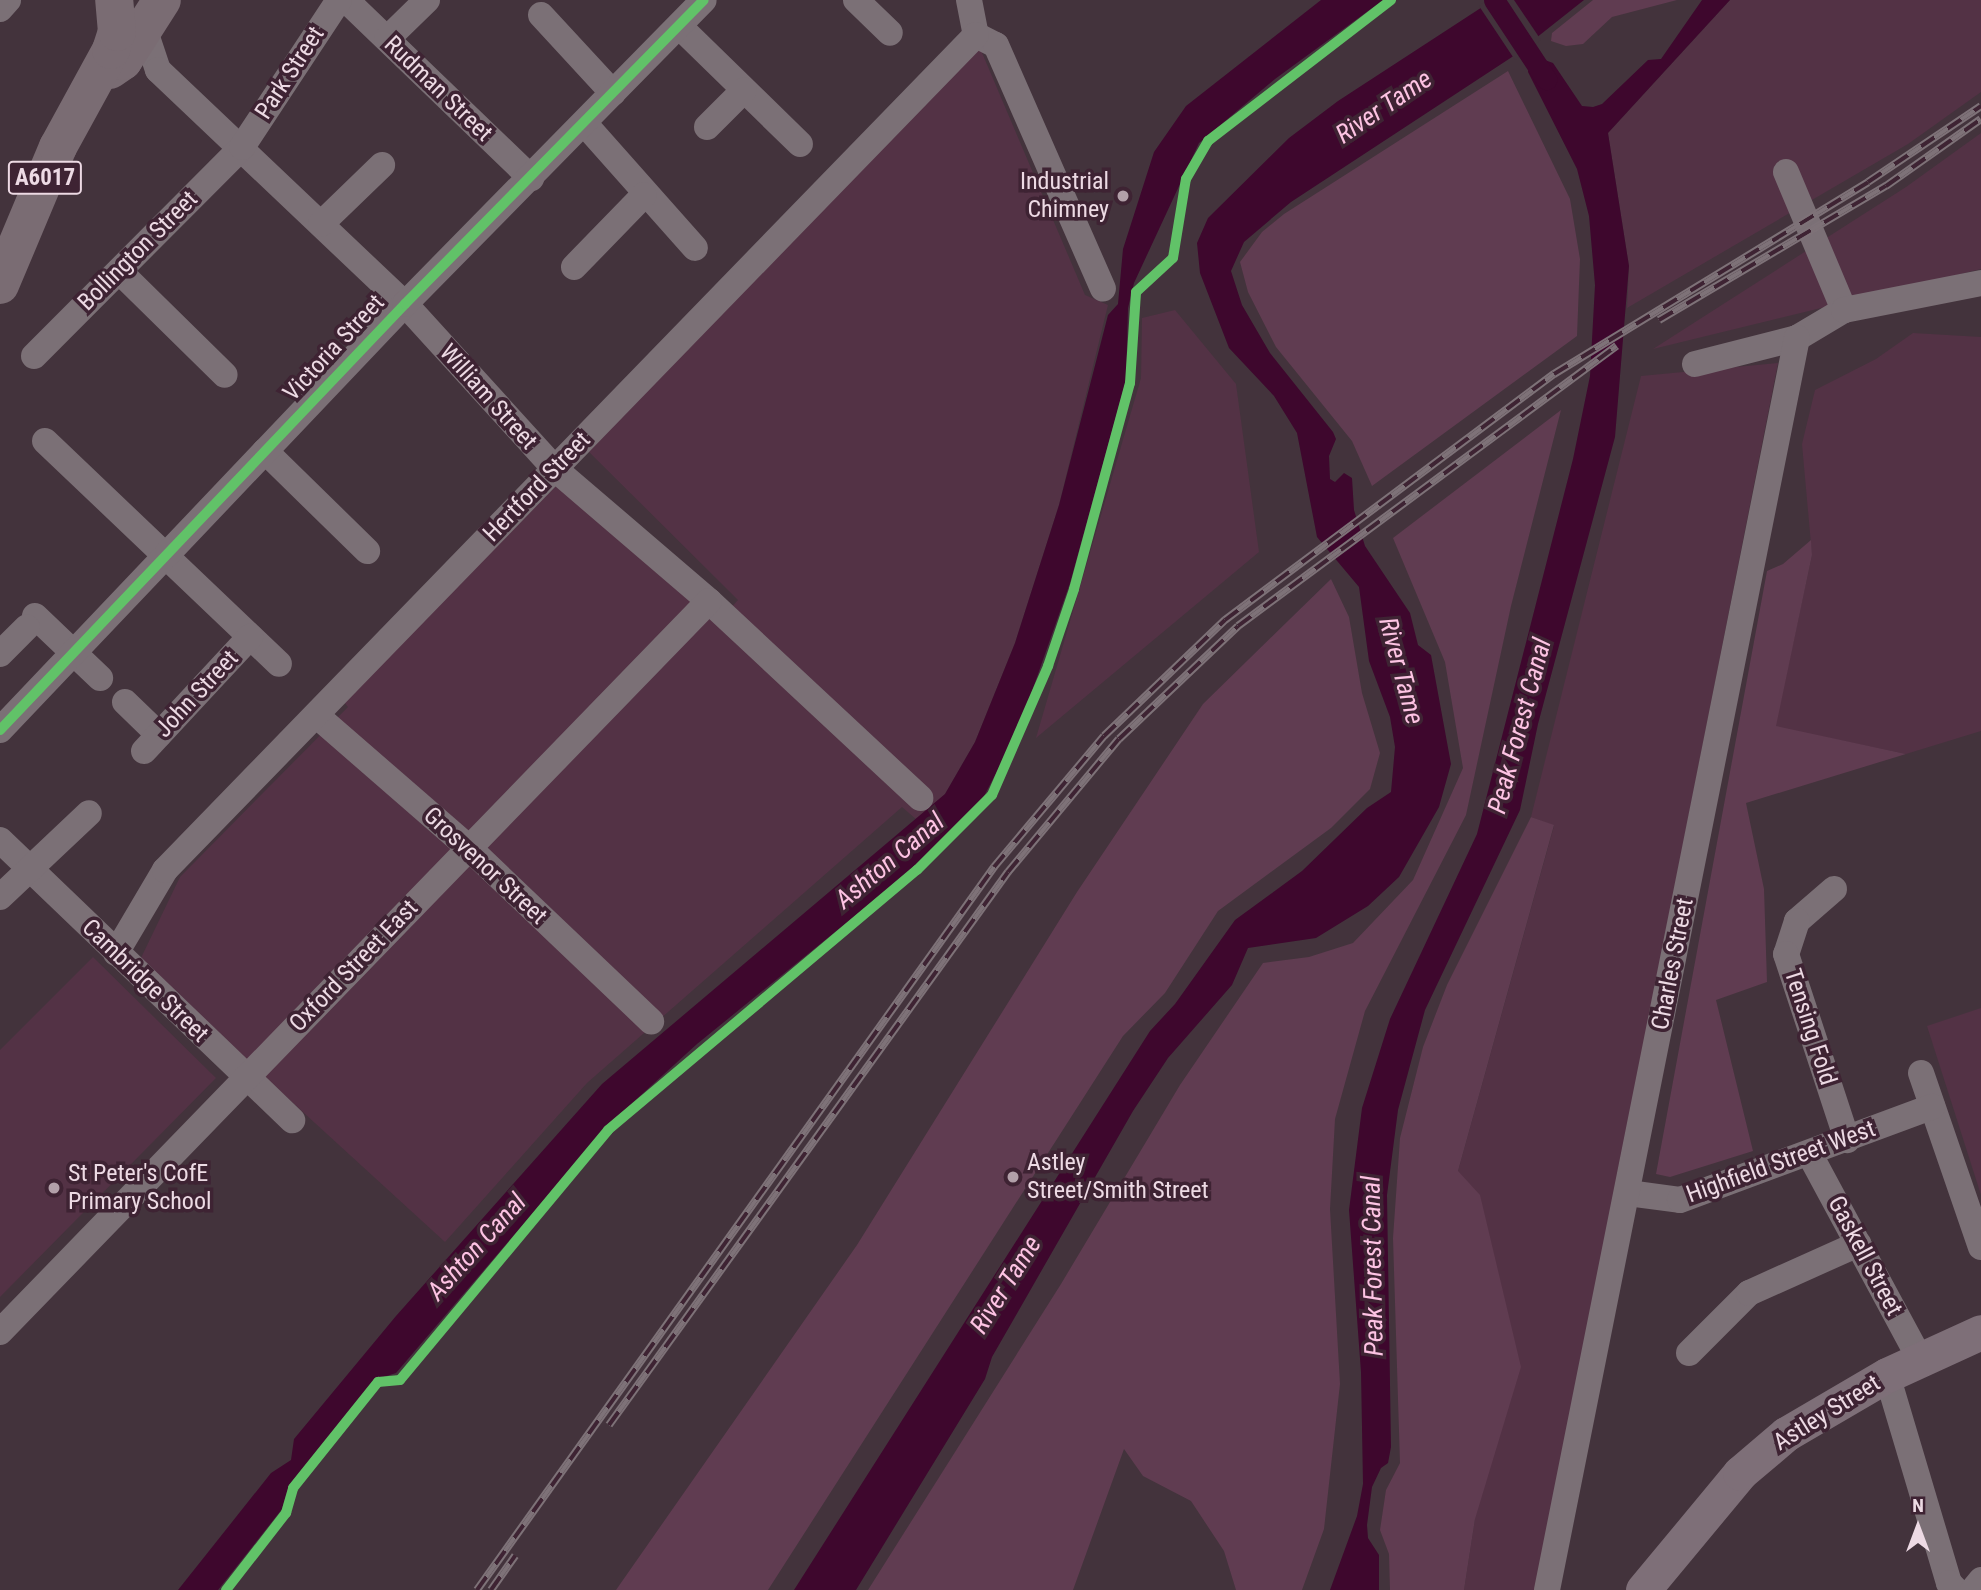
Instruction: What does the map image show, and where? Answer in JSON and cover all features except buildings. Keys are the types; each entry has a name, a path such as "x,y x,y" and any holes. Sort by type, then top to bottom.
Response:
{"highway":[{"name":"A6017","path":"0,285 58,146 100,76 117,32 114,0"},
{"name":"A6017","path":"100,76 123,61 154,15"}],"main road":[{"name":"Astley Street","path":"1643,1590 1740,1473 1786,1434 1887,1376 1981,1332"}],"street":[{"path":"0,9 8,0"},
{"name":"Park Street","path":"242,147 339,0"},
{"name":"Rudman Street","path":"346,0 531,178"},
{"path":"387,39 427,0"},
{"path":"856,0 890,33"},
{"path":"970,0 976,35 996,45 1103,289"},
{"name":"Victoria Street","path":"4,716 74,653 405,304 679,26 698,2"},
{"name":"William Street","path":"154,15 158,70 405,304 555,469 709,601 920,798"},
{"path":"541,15 613,93"},
{"path":"679,26 800,144"},
{"name":"Hertford Street","path":"116,953 165,870 976,35"},
{"path":"707,127 744,90"},
{"path":"584,123 644,195 695,248"},
{"name":"Bollington Street","path":"34,356 242,147"},
{"path":"321,223 382,165"},
{"path":"1786,172 1843,310"},
{"path":"574,267 644,195"},
{"path":"119,271 225,375"},
{"path":"1695,364 1797,338 1843,310 1981,283"},
{"name":"Charles Street","path":"1547,1590 1797,338"},
{"path":"45,441 279,664"},
{"path":"265,451 367,551"},
{"name":"Oxford Street East","path":"0,1332 709,601"},
{"path":"0,654 31,621 74,653 100,678"},
{"name":"John Street","path":"125,702 151,743 250,637"},
{"name":"Grosvenor Street","path":"316,715 468,847 652,1021"},
{"path":"0,897 28,867 89,813"},
{"name":"Cambridge Street","path":"0,840 246,1080 292,1120"},
{"name":"Tensing Fold","path":"1833,889 1797,921 1786,954 1847,1140"},
{"path":"1920,1073 1981,1247"},
{"name":"Highfield Street West","path":"1628,1193 1680,1200 1932,1107"},
{"name":"Gaskell Street","path":"1809,1153 1920,1359"},
{"path":"1689,1353 1749,1293 1858,1244"},
{"path":"1887,1376 1949,1583 1956,1590"},
{"path":"1973,1590 1981,1580"}],"shaded area":[{"path":"1593,0 1677,0 1612,17 1583,44 1566,46 1551,41 1552,33"},
{"path":"1730,0 1981,0 1981,92 1908,144 1627,308 1629,266 1608,133"},
{"path":"980,48 1085,295 1108,305 1059,505 1015,643 975,742 945,794 917,820 902,807 587,1083 445,1242 139,962 180,877 348,707 344,702 560,482 716,624 738,600 587,450"},
{"path":"1508,71 1570,199 1580,259 1577,336 1372,486 1352,441 1276,347 1248,292 1240,262 1262,232 1284,214"},
{"path":"1981,133 1981,269 1653,349 1906,187"},
{"path":"1175,310 1236,384 1259,552 1036,738 1141,378 1142,318"},
{"path":"1913,333 1981,337 1981,731 1906,754 1775,727 1812,555 1802,444 1815,390 1876,359"},
{"path":"1778,363 1536,1590 1464,1590 1475,1519 1458,1171 1554,826 1531,817 1641,376"},
{"path":"1561,410 1511,606 1466,815 1365,1011 1335,1119 1330,1209 1340,1384 1324,1529 1302,1590 1236,1590 1224,1551 1191,1501 1143,1476 1124,1449 1073,1590 868,1590 1061,1284 1180,1085 1263,963 1309,957 1353,943 1413,880 1463,768 1445,662 1393,538"},
{"path":"1811,540 1812,555 1776,726 1906,754 1746,803 1764,889 1767,982 1716,1000 1753,1151 1670,1177 1656,1174 1767,571 1783,564"},
{"path":"1331,579 1349,617 1362,693 1380,753 1370,789 1331,828 1218,911 1165,993 1123,1036 768,1590 616,1590 857,1245 1077,892 1203,704"},
{"path":"1531,817 1554,825 1458,1171 1480,1195 1521,1367 1475,1519 1464,1590 1390,1590 1389,1554 1380,1530 1386,1490 1400,1463 1393,1238 1400,1138 1423,1047 1447,985"},
{"name":"St Peter's CofE Primary School","path":"93,957 216,1078 0,1297 0,1050"},
{"path":"1981,1008 1981,1195 1927,1026"}],"water":[{"name":"Ashton Canal","path":"1321,0 1383,0 1275,79 1199,143 1134,283 1128,308 1126,380 1070,583 1018,731 982,800 910,871 697,1044 607,1126 396,1373 374,1380 288,1488 282,1509 218,1590 178,1590 271,1473 291,1460 294,1439 396,1316 602,1084 945,794 975,742 1015,643 1059,505 1108,315 1118,304 1123,249 1154,152 1186,106"},
{"name":"River Tame","path":"1493,0 1584,0 1512,57 1291,202 1244,242 1231,271 1242,305 1270,353 1333,432 1336,439 1329,456 1330,479 1335,482 1344,473 1352,478 1354,510 1365,546 1410,613 1418,645 1431,655 1451,764 1439,807 1399,877 1368,906 1316,938 1248,948 1232,985 1168,1058 1133,1111 992,1357 985,1379 856,1590 794,1590 1150,1031 1175,1004 1235,920 1302,871 1367,808 1391,792 1395,747 1390,717 1369,661 1359,587 1317,537 1297,433 1274,396 1229,348 1200,273 1197,243 1208,218 1289,138 1338,101"},
{"path":"1702,0 1730,0 1608,133 1629,266 1615,437 1538,724 1520,810 1425,1010 1398,1110 1387,1195 1391,1447 1388,1463 1381,1468 1372,1487 1367,1525 1368,1538 1379,1555 1379,1590 1330,1590 1357,1516 1363,1484 1361,1372 1349,1210 1362,1108 1390,1019 1477,834 1573,459 1590,376 1595,285 1589,216 1577,169 1528,72 1531,55 1553,63 1582,106 1593,107 1602,104 1648,60 1661,59"}],"pier":[{"path":"1487,0 1514,0 1541,40 1515,60 1479,6"}],"waterway":[{"name":"Peak Forest Canal","path":"1494,0 1546,79"}],"railway":[{"path":"477,1590 994,867 1104,736 1225,620 1554,374 1868,182 1981,106"},
{"path":"1659,320 1886,186 1981,119"},
{"path":"609,1425 1008,872 1119,739 1238,626 1617,346"},
{"path":"491,1590 515,1556"}],"cycle path":[{"path":"0,730 405,304 704,0"},
{"path":"226,1590 286,1513 293,1488 378,1382 400,1380 608,1130 917,870 992,795 1048,666 1074,589 1130,383 1136,292 1173,258 1186,179 1208,141 1391,0"}],"place":[{"name":"Industrial Chimney","path":"1123,196"},
{"name":"Astley Street/Smith Street","path":"1013,1177"},
{"name":"St Peter's CofE Primary School","path":"54,1188"}]}
